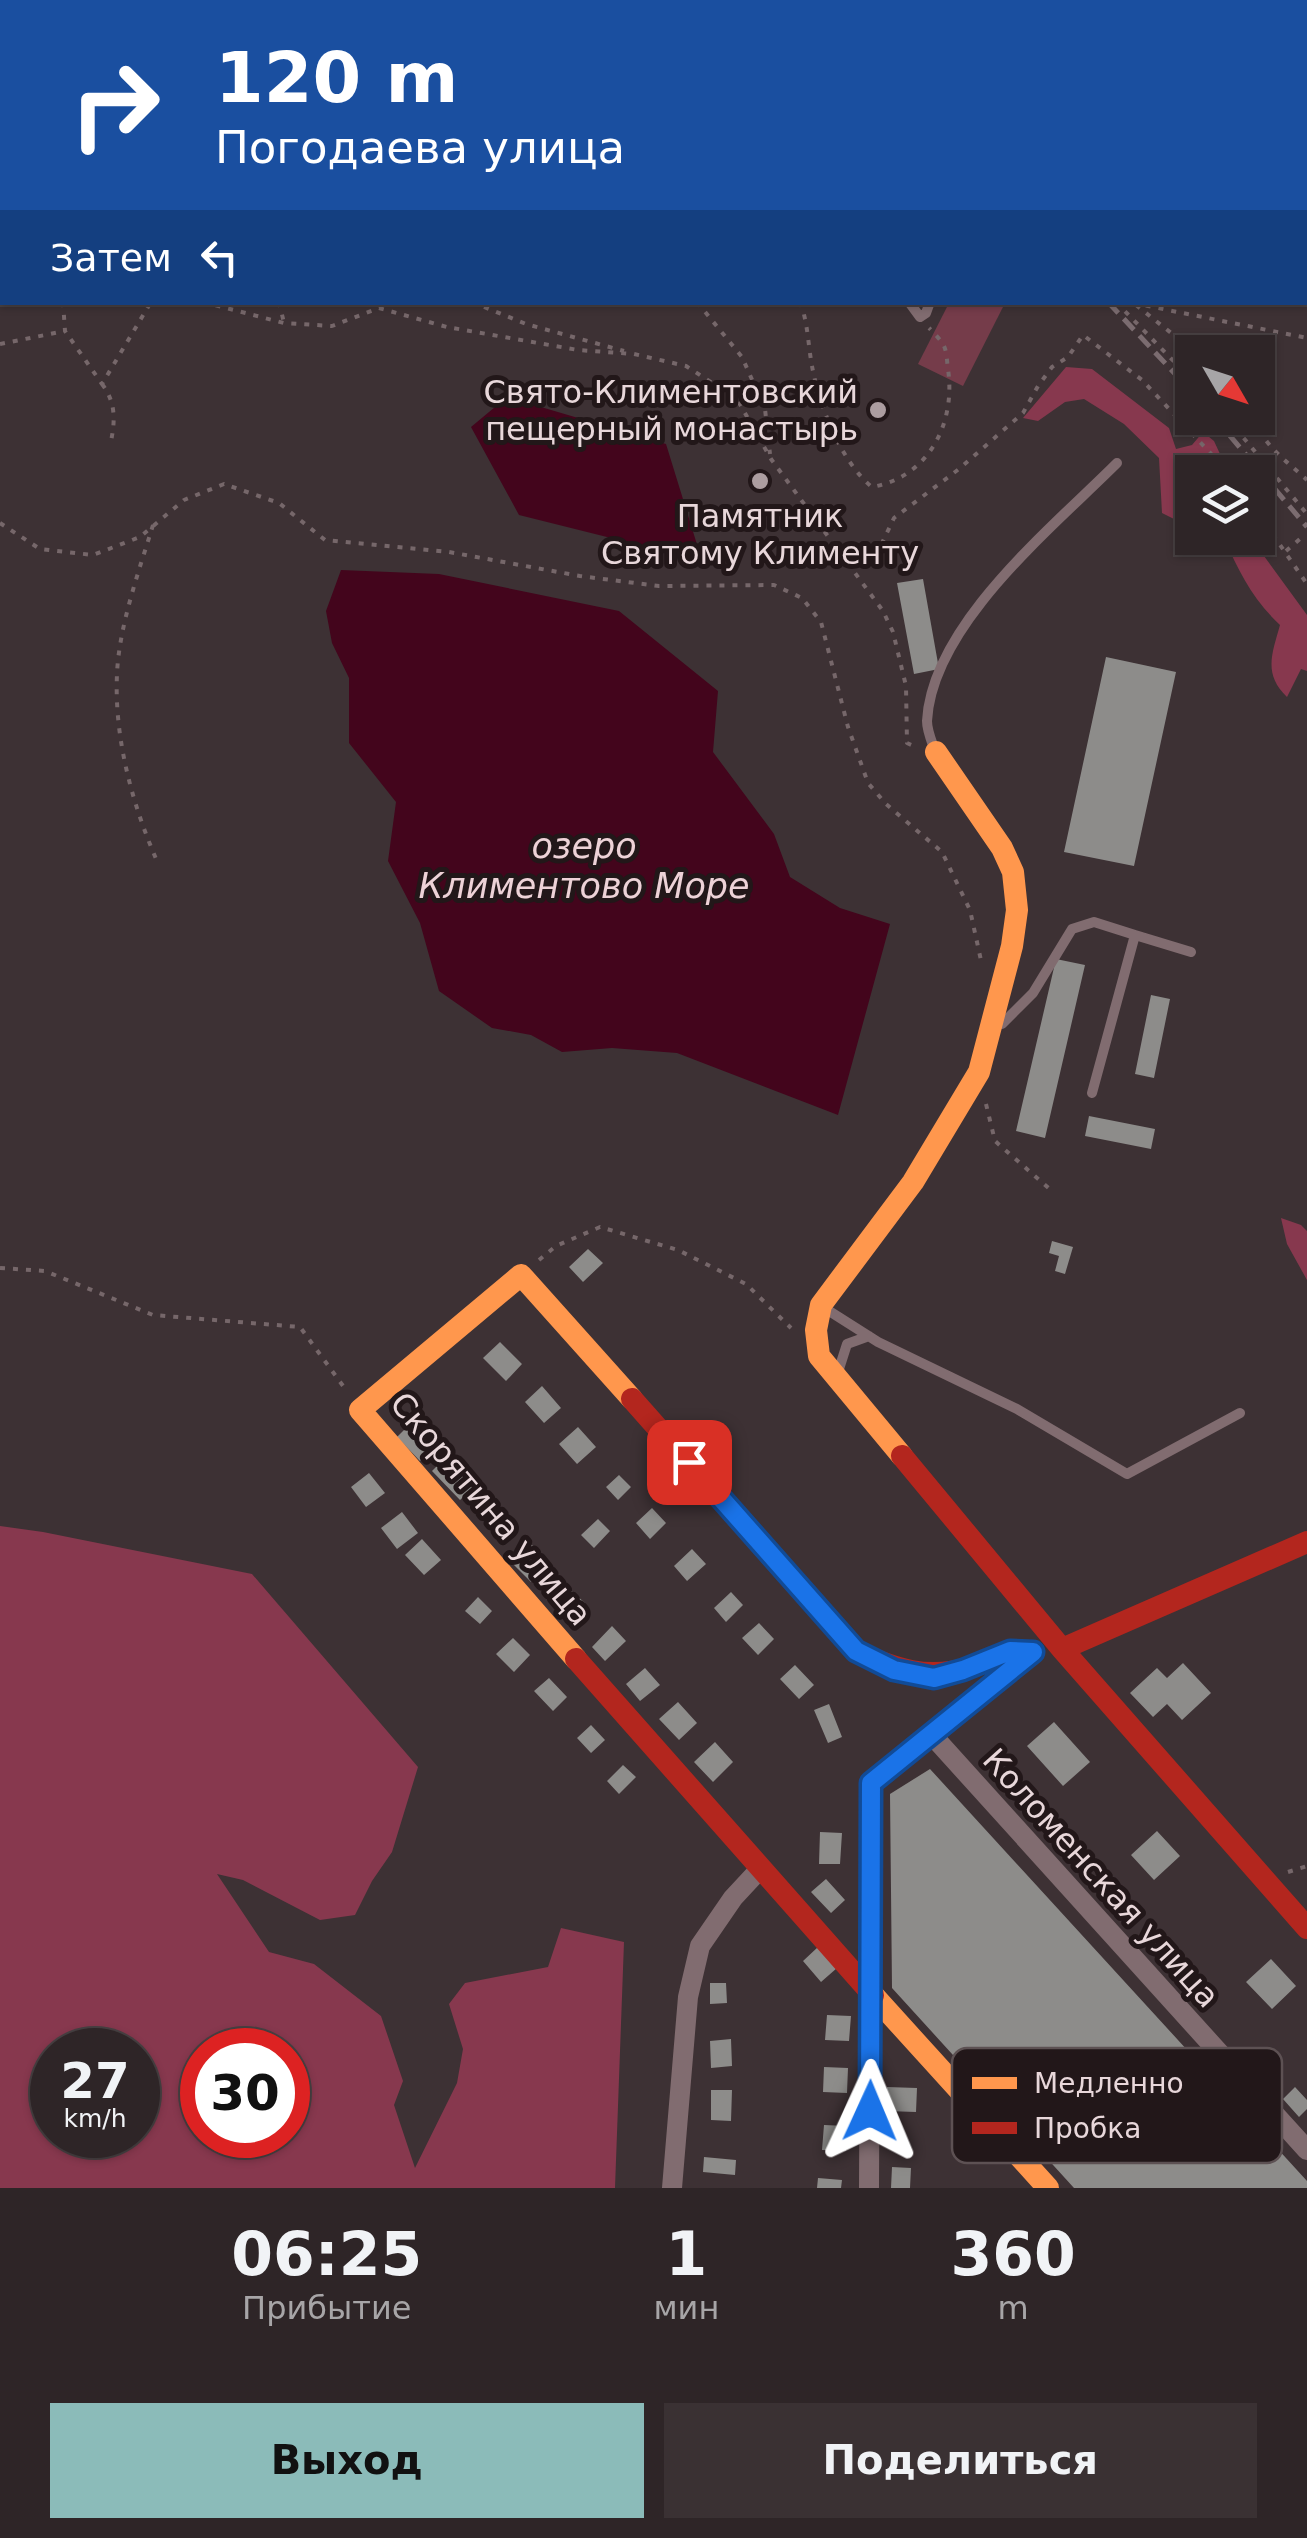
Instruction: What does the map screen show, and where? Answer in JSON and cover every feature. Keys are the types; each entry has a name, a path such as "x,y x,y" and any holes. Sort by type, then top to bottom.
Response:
{"street":[{"path":"936,752 1002,848 1018,890 1012,946 979,1072 913,1182 821,1306 814,1337 819,1356 1062,1649 1307,1928"},
{"path":"521,1275 856,1651 894,1670 934,1678 1010,1651 1062,1649 1307,1542"},
{"name":"Скорятина улица","path":"521,1275 360,1410 760,1870 952,2083"},
{"path":"869,2188 871,1783 1033,1652"},
{"name":"Коломенская улица","path":"932,1735 1215,2048"},
{"path":"672,2188 688,1997 700,1946 733,1898 760,1870"},
{"name":"Коломенская улица","path":"1282,2122 1307,2150"},
{"name":"Скорятина улица","path":"1025,2163 1048,2188"}],"lane":[{"path":"911,305 920,317 929,305"},
{"path":"936,752 926,725 936,674 974,609 1117,462"},
{"path":"990,1035 1033,992 1072,928 1094,922 1191,952"},
{"path":"1092,1093 1135,935"},
{"path":"821,1306 869,1336 1016,1409 1127,1474 1240,1413"},
{"path":"842,1384 838,1369 847,1344 869,1336"}],"path":[{"path":"63,305 65,331 111,396 115,421 110,446"},
{"path":"102,384 148,305"},
{"path":"214,305 284,323 332,326 379,308 446,327 578,350 634,354"},
{"path":"280,305 284,323"},
{"path":"479,305 526,324 686,366 737,398 771,459 883,611 894,632 906,686 907,742 936,752"},
{"path":"699,305 742,357 765,409 771,459"},
{"path":"801,305 813,371 836,437 856,474 872,487 890,484 932,450 944,433 952,396 945,346 920,317"},
{"path":"1120,305 1175,362"},
{"path":"1135,305 1175,337"},
{"path":"1143,305 1307,338"},
{"path":"0,344 65,331"},
{"path":"846,559 874,552 894,518 959,469 1023,413 1052,367 1068,357 1083,335 1142,380 1212,455"},
{"path":"1242,435 1307,514"},
{"path":"1262,435 1307,480"},
{"path":"0,523 40,548 93,555 140,537 184,500 224,484 279,503 325,540 449,552 658,586 774,586 802,598 821,622 848,728 868,783 886,804 942,852 970,910 982,965"},
{"path":"154,525 134,589 117,674 128,778 157,861"},
{"path":"1275,537 1307,584"},
{"path":"1286,552 1301,538"},
{"path":"979,1072 995,1141 1053,1192"},
{"path":"521,1275 556,1246 600,1228 678,1250 746,1284 795,1332"},
{"path":"0,1268 45,1271 153,1315 300,1327 360,1410"}],"shaded area":[{"path":"948,305 1004,305 963,386 918,364"},
{"path":"1066,367 1092,369 1169,428 1176,449 1192,445 1200,435 1207,435 1220,454 1175,455 1174,519 1162,513 1159,458 1124,424 1084,399 1065,402 1038,421 1023,418"},
{"path":"1232,555 1263,555 1307,615 1307,671 1301,669 1287,697 1272,672 1272,654 1280,625 1262,606"},
{"path":"1281,1218 1307,1231 1307,1280 1287,1244"},
{"path":"0,1526 252,1574 418,1767 392,1852 355,1915 320,1920 243,1880 217,1874 269,1952 314,1964 381,2016 403,2081 394,2105 415,2168 457,2083 463,2049 449,2004 465,1983 548,1967 561,1928 624,1942 615,2188 0,2188"}],"water":[{"path":"507,397 666,444 699,551 647,547 519,515 471,427"},
{"name":"озеро Климентово Море","path":"341,570 439,574 619,611 718,691 713,752 774,834 790,877 840,908 890,924 838,1115 677,1053 612,1048 562,1052 531,1035 492,1028 439,991 420,923 388,861 396,802 349,743 349,678 332,643 326,611"}],"building":[{"path":"923,579 939,669 914,674 897,583"},
{"path":"1106,657 1176,672 1134,866 1064,852"},
{"path":"1056,959 1085,965 1045,1138 1016,1131"},
{"path":"1151,995 1170,999 1154,1078 1135,1074"},
{"path":"1089,1116 1155,1129 1151,1149 1085,1136"},
{"path":"1052,1241 1073,1247 1065,1274 1055,1271 1059,1256 1049,1253"},
{"path":"588,1249 603,1263 583,1282 569,1267"},
{"path":"500,1342 522,1364 506,1381 483,1358"},
{"path":"542,1386 561,1408 544,1423 525,1402"},
{"path":"417,1417 440,1441 420,1461 397,1437"},
{"path":"578,1427 596,1447 577,1464 559,1444"},
{"path":"451,1452 480,1481 460,1500 432,1471"},
{"path":"369,1473 385,1493 366,1507 351,1487"},
{"path":"619,1475 631,1487 618,1500 606,1487"},
{"path":"652,1508 666,1523 650,1539 636,1523"},
{"path":"402,1512 418,1533 397,1549 381,1528"},
{"path":"598,1519 610,1531 594,1548 581,1535"},
{"path":"422,1539 441,1560 424,1575 405,1555"},
{"path":"532,1545 550,1563 531,1582 513,1564"},
{"path":"692,1549 706,1564 687,1581 674,1566"},
{"path":"568,1588 585,1603 570,1620 554,1605"},
{"path":"731,1592 743,1605 726,1622 714,1608"},
{"path":"478,1597 492,1611 480,1624 465,1611"},
{"path":"759,1623 774,1639 758,1655 742,1638"},
{"path":"612,1626 626,1641 605,1661 592,1647"},
{"path":"513,1638 530,1655 514,1672 496,1654"},
{"path":"1183,1663 1211,1693 1182,1720 1167,1704 1153,1717 1130,1693 1157,1668 1167,1678"},
{"path":"795,1665 814,1685 799,1699 780,1679"},
{"path":"645,1668 660,1685 640,1701 626,1684"},
{"path":"549,1678 567,1697 553,1711 534,1691"},
{"path":"678,1702 697,1723 679,1740 659,1719"},
{"path":"829,1704 842,1737 828,1743 814,1710"},
{"path":"1054,1722 1090,1762 1063,1786 1027,1746"},
{"path":"591,1725 605,1740 591,1753 577,1738"},
{"path":"715,1742 733,1762 713,1782 694,1762"},
{"path":"623,1765 636,1777 619,1794 607,1781"},
{"path":"930,1769 1185,2048 952,2048 952,2054 892,1988 890,1794"},
{"path":"1157,1831 1180,1856 1154,1880 1131,1855"},
{"path":"820,1832 842,1833 840,1864 819,1864"},
{"path":"826,1879 845,1900 831,1913 811,1892"},
{"path":"818,1947 837,1968 821,1982 803,1961"},
{"path":"1271,1959 1296,1986 1272,2009 1246,1982"},
{"path":"710,1983 726,1983 727,2003 710,2004"},
{"path":"827,2015 851,2016 849,2041 825,2040"},
{"path":"731,2039 732,2066 711,2068 710,2041"},
{"path":"824,2067 848,2068 847,2093 823,2092"},
{"path":"887,2087 917,2088 916,2112 886,2111"},
{"path":"1295,2087 1307,2100 1307,2109 1299,2117 1283,2099"},
{"path":"711,2090 732,2090 731,2121 711,2120"},
{"path":"824,2125 847,2126 846,2151 822,2150"},
{"path":"1282,2154 1307,2181 1307,2188 1074,2188 1051,2163 1282,2163"},
{"path":"704,2157 736,2160 735,2175 703,2172"},
{"path":"892,2167 911,2168 910,2188 891,2188"},
{"path":"818,2178 842,2180 841,2188 817,2188"}],"railway":[{"path":"1111,305 1175,374"},
{"path":"1229,435 1307,527"}],"traffic: slow":[{"path":"902,1456 819,1356 816,1330 821,1305 913,1182 979,1072 1012,946 1017,910 1013,872 1002,848 936,752"},
{"path":"576,1659 360,1410 521,1275 632,1399"},
{"path":"873,1995 952,2082"},
{"path":"1025,2163 1048,2188"}],"traffic: jam":[{"path":"632,1399 855,1651 898,1668 926,1673 955,1671 1033,1652"},
{"path":"902,1456 1062,1649 1307,1928"},
{"path":"1062,1649 1307,1542"},
{"path":"576,1659 873,1995"}],"place":[{"name":"Свято-Климентовский пещерный монастырь","path":"878,410"},
{"name":"Памятник Святому Клименту","path":"760,481"}],"route":[{"path":"689,1462 856,1651 894,1670 934,1678 1010,1651 1033,1652 871,1783 870,2111"}]}
